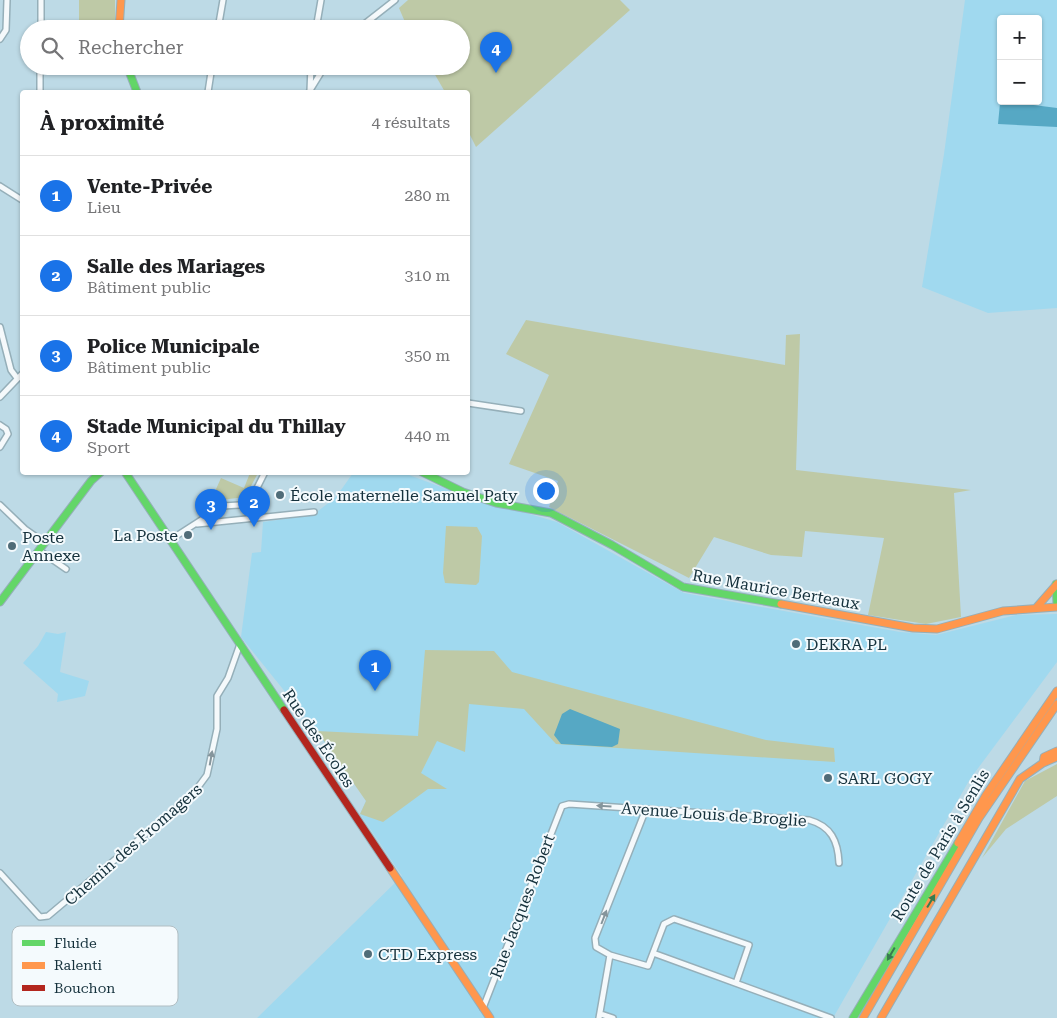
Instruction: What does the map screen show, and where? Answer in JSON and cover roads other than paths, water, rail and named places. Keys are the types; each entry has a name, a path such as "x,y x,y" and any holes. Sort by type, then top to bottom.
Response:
{"street":[{"path":"0,40 6,30 7,0"},
{"path":"41,0 41,20"},
{"path":"120,20 121,0"},
{"path":"220,20 223,0"},
{"path":"318,20 321,0"},
{"path":"369,20 395,0"},
{"path":"40,75 40,90"},
{"path":"130,75 136,90"},
{"path":"208,90 211,75"},
{"path":"310,90 311,75"},
{"path":"311,90 320,75"},
{"path":"0,186 20,199"},
{"path":"0,327 10,370 17,378"},
{"path":"0,397 20,376"},
{"path":"470,403 521,411"},
{"path":"0,425 6,429 8,434 0,447"},
{"path":"1,600 40,551 91,481 98,475"},
{"name":"Rue des Écoles","path":"127,475 490,1018"},
{"path":"256,518 254,496 264,475"},
{"name":"Rue Maurice Berteaux","path":"428,475 464,492 496,503 551,513 612,544 683,587 914,628 937,629 1003,611 1057,606"},
{"path":"170,540 223,506 254,504"},
{"path":"0,505 25,529 45,543"},
{"path":"197,524 314,512"},
{"path":"40,551 66,568"},
{"path":"1036,608 1057,584"},
{"path":"1057,584 1057,606"},
{"name":"Chemin des Fromagers","path":"0,873 40,917 48,916 69,900 204,782 217,729 217,696 228,678 240,644"},
{"name":"Route de Paris à Senlis","path":"853,1018 986,795 1057,691"},
{"name":"Route de Paris à Senlis","path":"862,1018 992,800 1034,735 1057,704"},
{"path":"1043,763 1044,757 1057,752"},
{"path":"881,1018 1020,779 1043,763 1057,757"},
{"name":"Avenue Louis de Broglie","path":"562,806 568,804 809,820 822,824 831,832 838,849 839,863"},
{"name":"Rue Jacques Robert","path":"483,1008 562,806"},
{"path":"646,809 595,938 596,947 610,955 645,966 651,962 664,924 674,919 749,945 736,983"},
{"path":"654,953 830,1018"},
{"path":"610,955 600,1016 613,1018"}],"place":[{"name":"Stade Municipal du Thillay","path":"496,73"},
{"name":"École maternelle Samuel Paty","path":"280,495"},
{"name":"Salle des Mariages","path":"254,527"},
{"name":"Police Municipale","path":"211,530"},
{"name":"La Poste","path":"188,535"},
{"name":"Poste Annexe","path":"12,546"},
{"name":"DEKRA PL","path":"796,644"},
{"name":"Vente-Privée","path":"375,691"},
{"name":"SARL GOGY","path":"828,778"},
{"name":"CTD Express","path":"368,954"}]}
